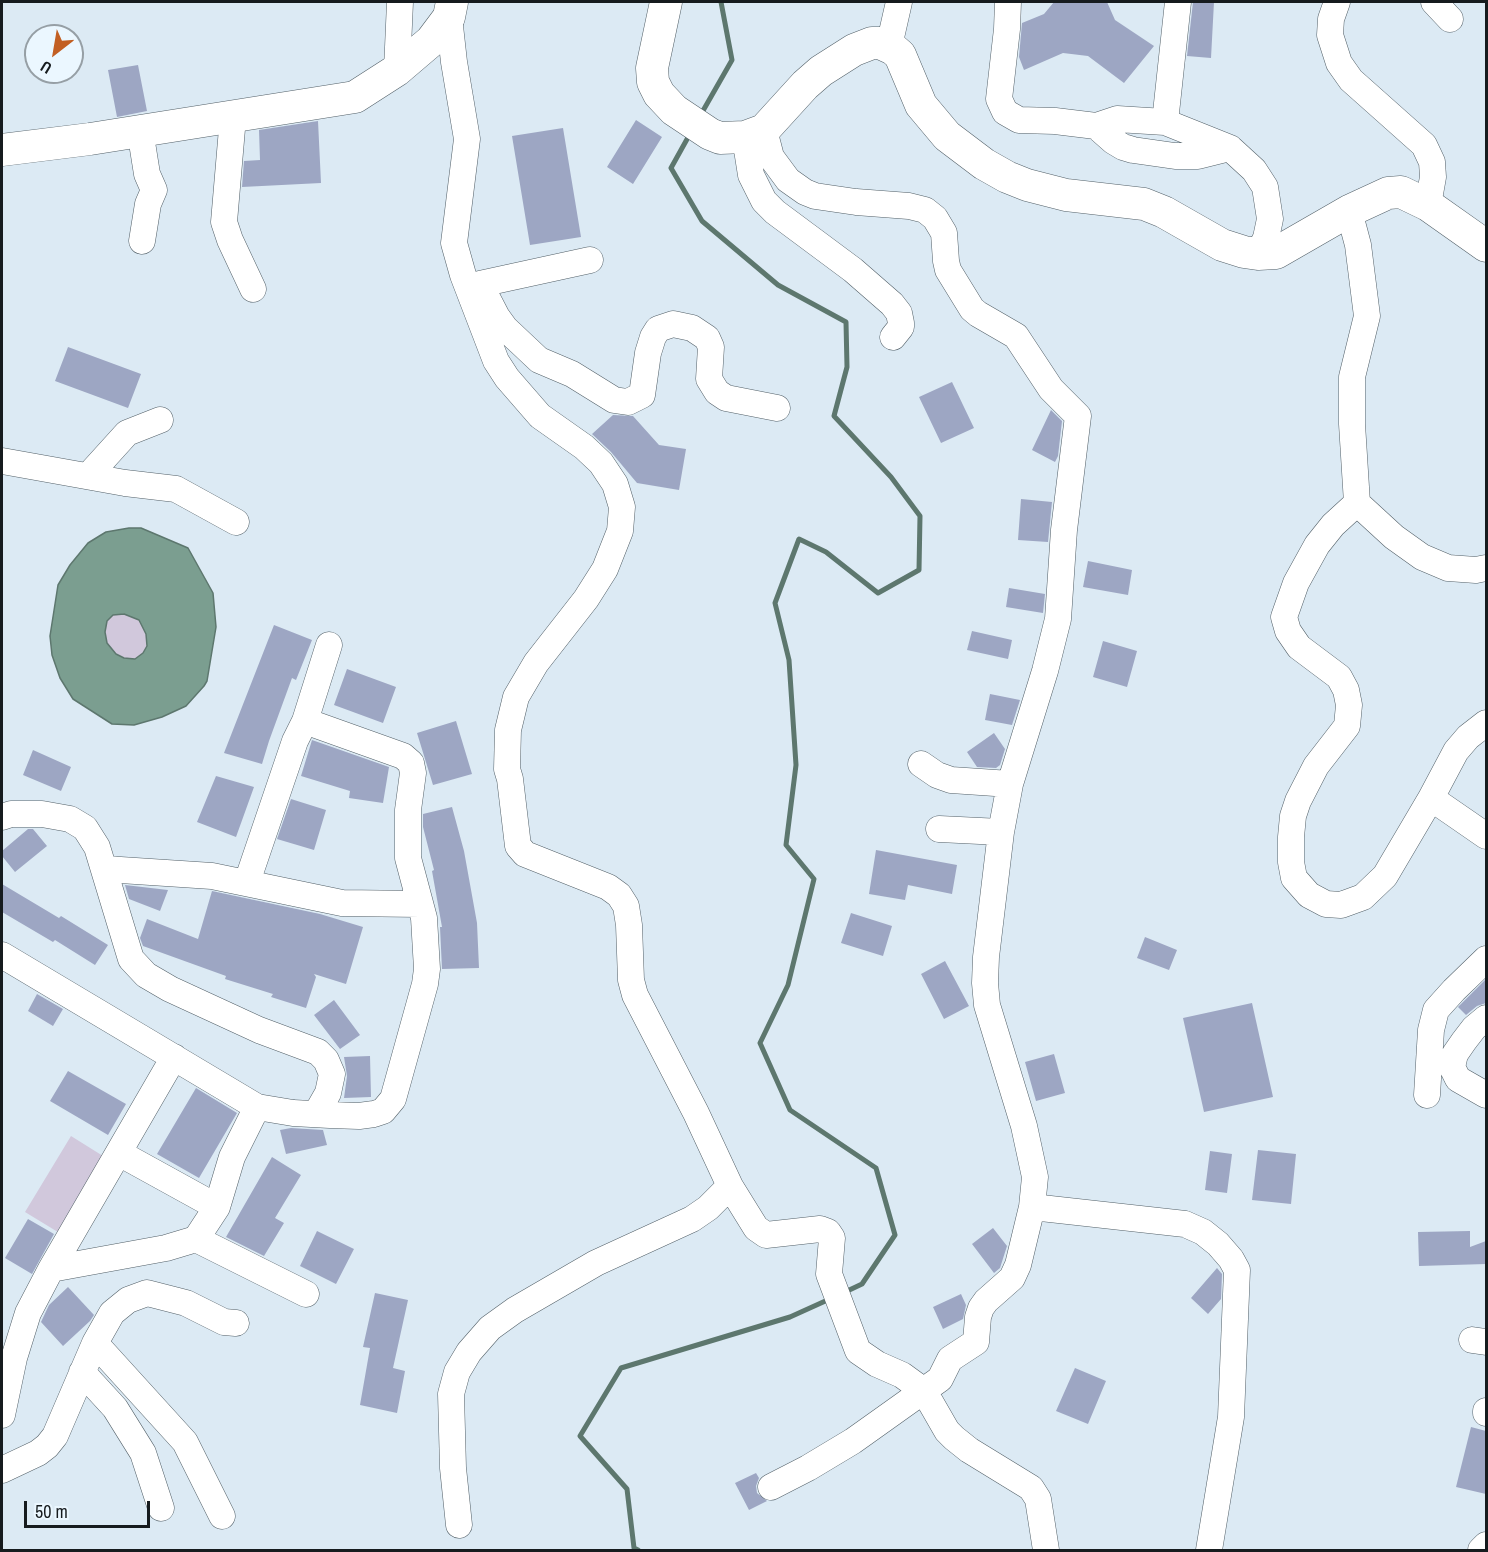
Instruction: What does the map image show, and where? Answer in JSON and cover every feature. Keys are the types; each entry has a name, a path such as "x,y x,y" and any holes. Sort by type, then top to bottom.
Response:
{"main road":[{"path":"666,2 652,76 659,94 674,110 720,138 754,134 821,70 864,46 877,42 889,46 902,58 916,97 932,121 956,144 996,171 1016,181 1051,192 1144,204 1164,212 1222,245 1258,254 1280,251 1349,211 1375,198 1395,192 1407,194 1428,205 1486,246"},
{"path":"2,150 355,97 397,70 431,41 451,9"}],"street":[{"path":"397,70 400,2"},
{"path":"889,46 899,2"},
{"path":"1008,2 999,99 1005,112 1018,120 1055,121 1096,126 1117,118 1166,122 1230,148 1254,170 1265,187 1270,219 1266,238 1258,254"},
{"path":"1166,122 1178,2"},
{"path":"1337,2 1331,19 1330,35 1339,63 1351,80 1424,145 1432,162 1433,177 1428,205"},
{"path":"451,9 454,62 472,173 465,233 480,284 497,318 543,363 572,374 614,400 628,402 642,395 648,353 652,337 658,329 672,324 692,328 707,338 711,347 709,379 720,395 777,408"},
{"path":"232,117 224,222 253,289"},
{"path":"1096,126 1118,144 1133,150 1175,156 1198,156 1230,148"},
{"path":"140,130 147,174 154,190 148,204 142,241"},
{"path":"754,134 751,175 764,201 775,212 853,270 892,304 899,313 901,323 901,327 893,337"},
{"path":"754,134 788,180 805,192 815,196 856,202 909,206 925,210 936,218 944,233 947,266 972,309 1016,336 1051,389 1078,416 1064,530 1058,619 1010,784 1001,831 988,938 985,995 1035,1177 1032,1207 1016,1272 981,1308 976,1342 950,1359 940,1379 853,1441 808,1468 771,1486"},
{"path":"467,139 454,243 463,275 492,351 507,378 525,401 540,416 584,447 601,463 615,484 622,507 620,531 605,569 586,599 536,663 516,698 508,730 507,770 518,843 525,854 608,887 624,901 630,937 632,989 696,1113 730,1186 756,1228 762,1234 770,1235 820,1229 828,1232 832,1238 829,1274 858,1351 877,1364 902,1375 924,1391 947,1431 954,1438 1034,1491 1038,1499 1046,1551"},
{"path":"1349,211 1358,245 1367,316 1352,377 1352,424 1357,503 1386,530 1422,557 1448,568 1476,570 1486,568"},
{"path":"480,284 590,260"},
{"path":"88,476 127,434 160,420"},
{"path":"2,461 125,483 176,489 236,522"},
{"path":"1357,503 1333,525 1317,545 1296,583 1284,616 1288,631 1299,647 1339,677 1346,690 1349,705 1347,726 1316,766 1293,816 1291,854 1294,878 1298,884 1315,899 1330,906 1341,905 1363,897 1385,876 1456,751 1468,737 1486,723"},
{"path":"247,882 295,741 306,721 329,645"},
{"path":"2,955 257,1107 316,1114 374,1114 382,1111 393,1099 425,984 427,969 424,918 408,858 408,810 413,773 411,763 404,756 306,721"},
{"path":"921,764 951,780 1010,784"},
{"path":"1431,798 1486,836"},
{"path":"2,817 10,814 42,814 70,819 85,828 97,847 105,869 132,959 146,975 170,989 258,1030 318,1052 326,1060 332,1074 325,1101 316,1114"},
{"path":"939,829 1001,831"},
{"path":"105,869 212,876 342,903 420,904"},
{"path":"1427,1095 1431,1030 1437,1010 1486,959"},
{"path":"1486,1018 1464,1041 1455,1054 1452,1067 1458,1079 1486,1095"},
{"path":"2,1415 14,1358 28,1313 51,1269 174,1057"},
{"path":"51,1269 166,1248 196,1239 217,1207 232,1157 257,1107"},
{"path":"119,1153 217,1207"},
{"path":"459,1525 453,1468 451,1394 457,1372 469,1352 490,1328 514,1310 596,1263 692,1219 708,1208 730,1186"},
{"path":"1032,1207 1185,1224 1203,1232 1218,1244 1237,1270 1231,1417 1209,1551"},
{"path":"196,1239 306,1294"},
{"path":"2,1470 47,1446 64,1418 95,1343 120,1304 143,1293 186,1303 224,1322 236,1323"},
{"path":"95,1343 184,1442 222,1516"},
{"path":"82,1372 115,1408 143,1453 161,1508"},
{"path":"1481,1551 1486,1545"}],"shaded area":[{"path":"141,528 188,548 213,593 216,627 207,681 186,706 162,717 134,725 112,724 73,699 60,678 52,655 50,636 58,585 70,565 88,543 106,532","holes":["124,614 139,620 146,634 147,646 143,653 135,659 124,658 116,654 107,643 105,632 107,621 113,615"]},
{"path":"124,614 139,620 146,634 147,646 143,653 135,659 124,658 116,654 107,643 105,632 107,621 113,615"},
{"path":"71,1136 111,1161 66,1237 25,1212"}],"building":[{"path":"1054,2 1107,2 1115,20 1154,46 1124,83 1088,56 1063,53 1024,70 1019,57 1022,23 1044,14"},
{"path":"1193,2 1214,2 1211,58 1187,56"},
{"path":"138,65 147,111 117,117 108,70"},
{"path":"636,120 662,137 633,184 607,167"},
{"path":"318,121 321,183 242,187 244,161 260,160 259,130"},
{"path":"563,128 581,237 530,245 512,136"},
{"path":"68,347 141,374 128,408 55,381"},
{"path":"952,382 974,428 941,443 919,397"},
{"path":"1051,410 1062,421 1058,456 1055,462 1032,450"},
{"path":"613,415 633,416 659,445 686,449 679,490 637,483 611,452 592,434"},
{"path":"1021,499 1052,502 1048,542 1018,540"},
{"path":"1088,561 1132,570 1128,595 1083,587"},
{"path":"1009,588 1045,594 1043,613 1006,607"},
{"path":"274,625 312,640 296,680 292,678 262,764 224,753"},
{"path":"972,631 1012,640 1008,659 967,650"},
{"path":"1103,641 1137,651 1127,687 1093,677"},
{"path":"347,669 396,687 383,723 334,705"},
{"path":"990,694 1020,700 1012,725 985,720"},
{"path":"456,721 472,774 433,785 417,733"},
{"path":"994,733 1005,749 1000,765 996,768 977,767 967,752"},
{"path":"312,740 389,767 383,803 349,798 350,791 301,776"},
{"path":"33,750 71,767 61,791 23,775"},
{"path":"216,776 254,787 236,837 197,822"},
{"path":"291,799 326,810 314,850 277,839"},
{"path":"452,807 464,851 477,923 479,968 442,969 440,927 442,927 432,871 434,870 423,827 423,814"},
{"path":"28,829 33,829 47,846 15,872 2,856 2,851"},
{"path":"876,850 957,865 952,894 908,885 905,900 869,894"},
{"path":"2,884 108,945 95,965 55,940 53,942 2,912"},
{"path":"125,885 168,890 160,911 129,899"},
{"path":"212,891 320,914 363,927 346,984 314,974 316,977 306,1008 271,997 273,994 225,979 226,976 143,946 140,938 147,919 198,939"},
{"path":"851,913 892,926 883,956 841,943"},
{"path":"1145,937 1177,950 1169,970 1137,958"},
{"path":"945,961 969,1006 944,1019 921,974"},
{"path":"1486,979 1486,1003 1477,1006 1466,1015 1458,1007"},
{"path":"37,994 63,1009 53,1026 28,1011"},
{"path":"334,1000 360,1035 340,1049 314,1015"},
{"path":"1252,1003 1273,1097 1204,1112 1183,1018"},
{"path":"1054,1054 1065,1093 1036,1101 1025,1062"},
{"path":"370,1056 371,1097 344,1098 347,1076 344,1057"},
{"path":"68,1071 126,1104 108,1135 50,1101"},
{"path":"196,1088 237,1113 199,1178 157,1154"},
{"path":"291,1128 323,1130 327,1145 286,1154 280,1130"},
{"path":"1258,1150 1296,1154 1291,1204 1252,1200"},
{"path":"1210,1151 1232,1154 1227,1193 1205,1190"},
{"path":"272,1157 301,1175 275,1218 284,1223 264,1256 226,1237"},
{"path":"28,1219 54,1234 32,1274 5,1258"},
{"path":"993,1228 1007,1246 1000,1268 994,1273 972,1244"},
{"path":"317,1231 354,1249 336,1284 300,1266"},
{"path":"1470,1231 1470,1247 1486,1241 1486,1264 1419,1266 1418,1232"},
{"path":"1217,1268 1222,1274 1221,1299 1208,1314 1191,1298"},
{"path":"68,1287 94,1315 63,1346 41,1322 49,1305"},
{"path":"375,1293 408,1300 393,1368 405,1371 397,1413 360,1405 370,1348 363,1347"},
{"path":"961,1294 966,1305 963,1319 943,1329 933,1307"},
{"path":"1075,1368 1106,1381 1088,1424 1056,1411"},
{"path":"1471,1427 1486,1431 1486,1494 1456,1487"},
{"path":"756,1473 759,1478 756,1486 757,1493 767,1501 749,1510 735,1483"}],"waterway":[{"path":"700,116 732,60 721,2"},
{"path":"691,132 671,168 702,221 778,285 846,322 847,367 834,416 891,477 920,516 919,570 878,593 826,552 799,539 775,603 789,660 796,765 786,845 814,879 788,985 760,1043 790,1110 876,1168 895,1235 862,1284 843,1293"},
{"path":"638,1550 634,1548 627,1489 580,1436 621,1368 790,1317 832,1298"}]}
